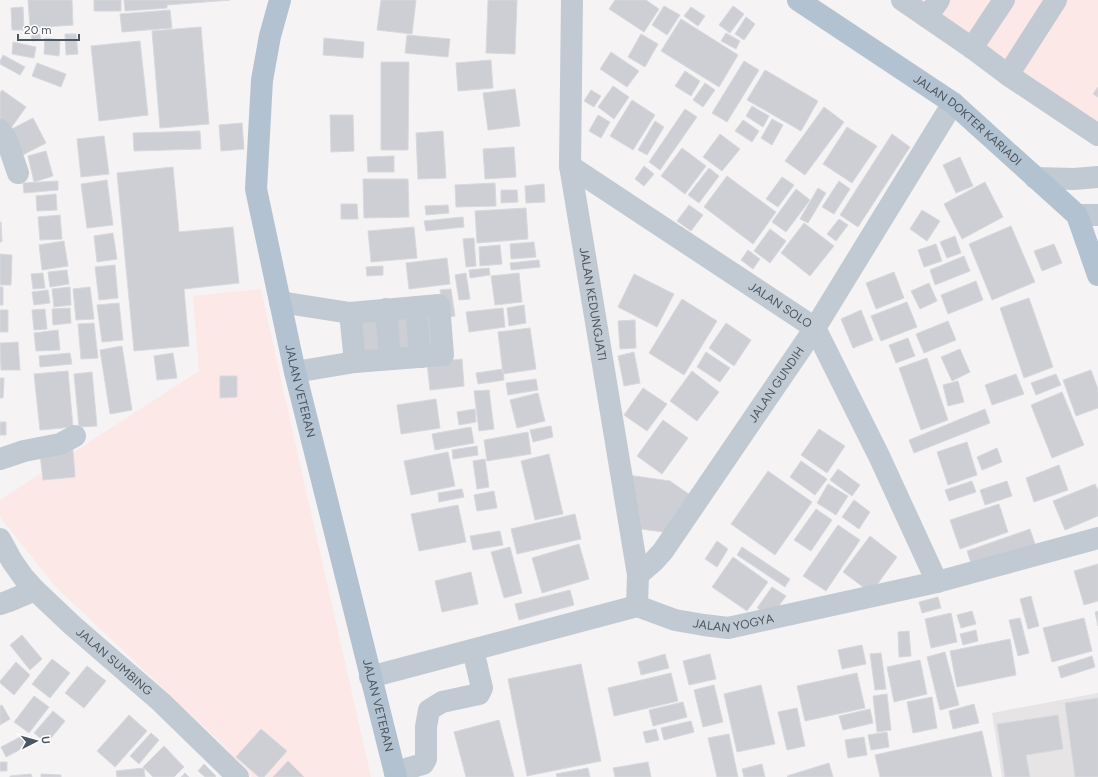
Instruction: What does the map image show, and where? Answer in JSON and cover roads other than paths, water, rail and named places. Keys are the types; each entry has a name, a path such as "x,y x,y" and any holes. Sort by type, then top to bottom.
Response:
{"main road":[{"name":"JALAN VETERAN","path":"280,0 270,36 262,80 256,189 295,372 370,677 396,774"},
{"name":"JALAN DOKTER KARIADI","path":"798,0 953,103 1077,215 1098,274"}],"street":[{"name":"JALAN KEDUNGJATI","path":"572,0 570,166 638,575 638,606"},
{"path":"902,0 933,9 972,48 1008,75 1098,135"},
{"path":"972,48 1004,0"},
{"path":"1008,75 1056,0"},
{"name":"JALAN GUNDIH","path":"638,575 663,551 815,328 953,103"},
{"path":"0,130 6,138 18,173"},
{"name":"JALAN SOLO","path":"570,166 815,328 879,456 937,582"},
{"path":"1036,178 1098,178"},
{"path":"1077,215 1098,215"},
{"path":"280,302 350,313 439,305 443,355 355,362 295,372"},
{"path":"386,309 390,359"},
{"path":"350,313 355,362"},
{"path":"0,459 24,451 60,444 75,436"},
{"name":"JALAN YOGYA","path":"638,606 675,620 704,626 728,628 937,582 1098,538"},
{"name":"JALAN SUMBING","path":"0,539 12,561 35,590 72,625 161,702 238,777"},
{"path":"0,604 9,602 35,590"},
{"path":"370,677 638,606"},
{"path":"396,774 423,764 426,759 426,727 429,710 442,702 479,694 482,688 473,650"}]}
